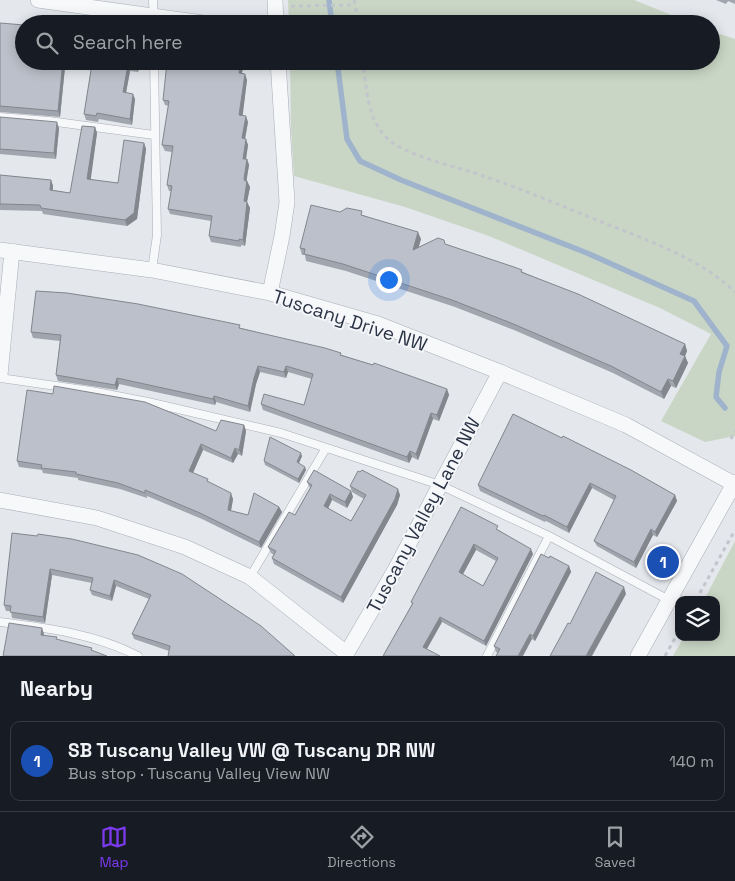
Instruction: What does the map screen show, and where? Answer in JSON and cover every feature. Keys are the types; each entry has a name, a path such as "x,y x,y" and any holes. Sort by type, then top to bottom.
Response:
{"street":[{"path":"38,0 154,13"},
{"path":"275,0 276,15"},
{"path":"270,293 287,202 279,70"},
{"path":"0,376 6,250"},
{"name":"Tuscany Drive NW","path":"6,250 152,270 270,293 378,324 500,372 626,426 734,483"},
{"name":"Tuscany Valley Lane NW","path":"346,655 395,570 500,372"},
{"path":"638,656 734,483"},
{"path":"0,500 97,518 185,547 250,577 346,655"}],"lane":[{"path":"152,270 157,235 154,70"},
{"path":"0,117 49,121 154,135"},
{"path":"0,376 148,402 281,433 440,485 549,536 669,600"},
{"path":"250,577 326,448"},
{"path":"487,656 549,536"},
{"path":"0,622 60,630 107,642 138,656"}],"path":[{"path":"354,0 357,15"},
{"path":"320,6 355,5"},
{"path":"364,70 367,96 372,113 378,127 386,138 396,145 411,152 486,176 656,244 692,260 723,281 735,292"},
{"path":"731,439 735,431"},
{"path":"698,596 735,530"},
{"path":"665,656 675,638"}],"green space":[{"path":"288,0 634,0 672,15 289,15"},
{"path":"720,34 735,39 735,436 705,442 661,421 711,334 660,308 489,236 405,207 294,176 290,70 720,70"},
{"path":"735,541 735,656 673,656 682,641 720,641 720,596 706,596"}],"building":[{"path":"0,23 15,24 15,70 62,70 58,111 0,106"},
{"path":"91,70 127,70 123,92 133,94 130,119 97,113 96,116 84,114"},
{"path":"166,70 240,70 239,73 245,74 239,115 246,116 242,138 246,139 243,159 247,159 244,179 247,181 244,201 247,202 243,240 209,236 212,216 168,209 172,186 167,185 173,146 162,145 169,101 163,100"},
{"path":"0,117 57,122 54,153 0,149"},
{"path":"82,126 95,127 87,179 118,183 124,140 144,143 134,213 125,220 41,208 40,205 0,204 0,175 51,180 50,190 70,193"},
{"path":"311,205 340,212 347,208 362,211 361,215 418,232 413,250 438,238 444,240 445,244 522,270 521,272 578,294 685,344 680,354 685,356 673,381 668,379 661,392 611,366 452,300 343,264 304,254 305,249 300,248"},
{"path":"36,291 67,293 138,304 240,325 239,328 325,348 341,353 340,355 373,365 374,363 447,389 437,415 431,413 416,454 410,451 407,457 261,404 264,394 304,405 313,374 286,366 284,372 258,366 248,406 214,396 213,399 117,378 115,385 56,375 61,335 31,332"},
{"path":"54,386 145,402 216,431 221,420 244,425 239,450 235,448 231,458 201,444 189,471 208,479 207,481 231,493 228,510 248,515 254,493 279,507 259,542 200,513 145,490 145,493 118,483 76,474 76,472 41,468 42,465 17,461 27,390 53,394"},
{"path":"513,414 562,438 563,436 631,470 675,495 655,532 651,529 634,562 594,541 616,496 590,483 567,527 478,485"},
{"path":"270,437 301,453 297,462 305,467 298,479 264,461"},
{"path":"314,470 351,491 345,502 330,494 324,506 351,521 366,495 350,486 358,471 362,470 398,489 395,499 341,597 272,558 276,551 268,547 289,512 295,515 312,485 307,482"},
{"path":"461,507 498,526 496,529 531,549 484,641 440,617 423,647 440,656 383,656 413,603 411,602","holes":["474,544 498,558 483,586 459,572"]},
{"path":"12,533 37,536 38,534 72,539 138,555 182,574 261,626 295,656 168,656 170,646 132,634 151,595 114,580 110,596 90,590 93,578 50,569 43,617 10,612 11,606 4,605"},
{"path":"541,554 549,558 550,556 569,566 533,636 530,634 518,656 496,656 500,649 494,646"},
{"path":"596,572 624,587 586,656 550,656 568,623 570,624"},
{"path":"9,623 42,628 41,635 57,637 56,639 92,648 91,650 107,656 3,656"}],"waterway":[{"path":"329,0 331,15"},
{"path":"338,70 347,139 360,161 401,180 587,253 694,301 727,346 719,372 716,397 725,408"}],"place":[{"name":"SB Tuscany Valley VW @ Tuscany DR NW","path":"663,562"}]}
